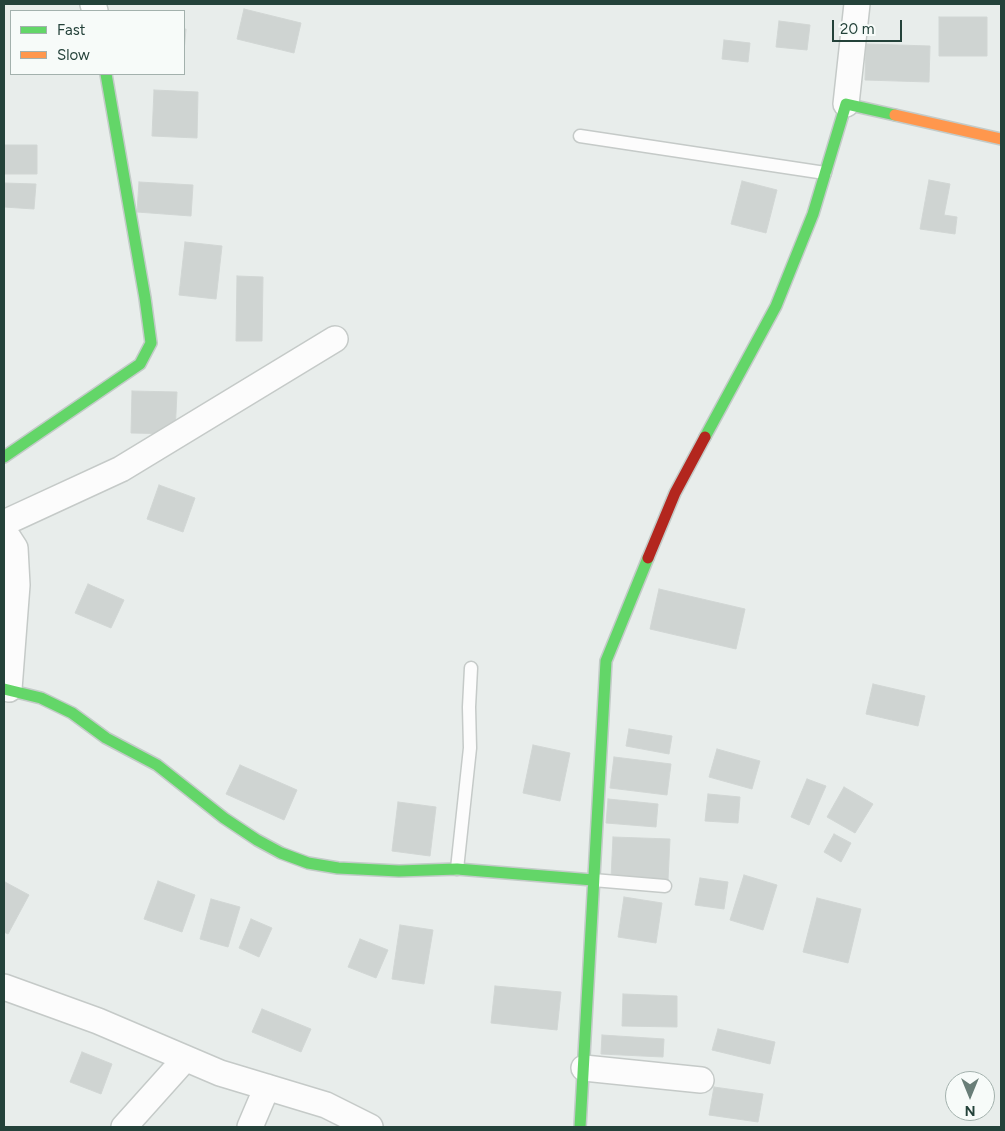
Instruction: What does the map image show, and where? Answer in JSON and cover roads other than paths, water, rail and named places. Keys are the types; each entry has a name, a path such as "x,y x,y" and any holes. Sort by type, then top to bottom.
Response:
{"street":[{"path":"580,1127 606,661 675,493 776,306 813,214 846,104 857,4"},
{"path":"4,457 140,364 151,343 145,298 106,75"},
{"path":"846,104 1001,138"},
{"path":"4,523 121,469 335,339"},
{"path":"4,531 15,548 17,584 6,689 41,698 72,713 106,738 157,765 224,818 257,840 281,853 308,863 338,868 399,871 457,869 593,880"},
{"path":"4,987 98,1021 220,1073 326,1105 370,1127"},
{"path":"124,1127 185,1058"},
{"path":"584,1068 701,1080"},
{"path":"250,1127 267,1087"}],"lane":[{"path":"580,136 825,173"},
{"path":"457,869 470,748 469,707 471,668"},
{"path":"593,880 665,886"}]}
